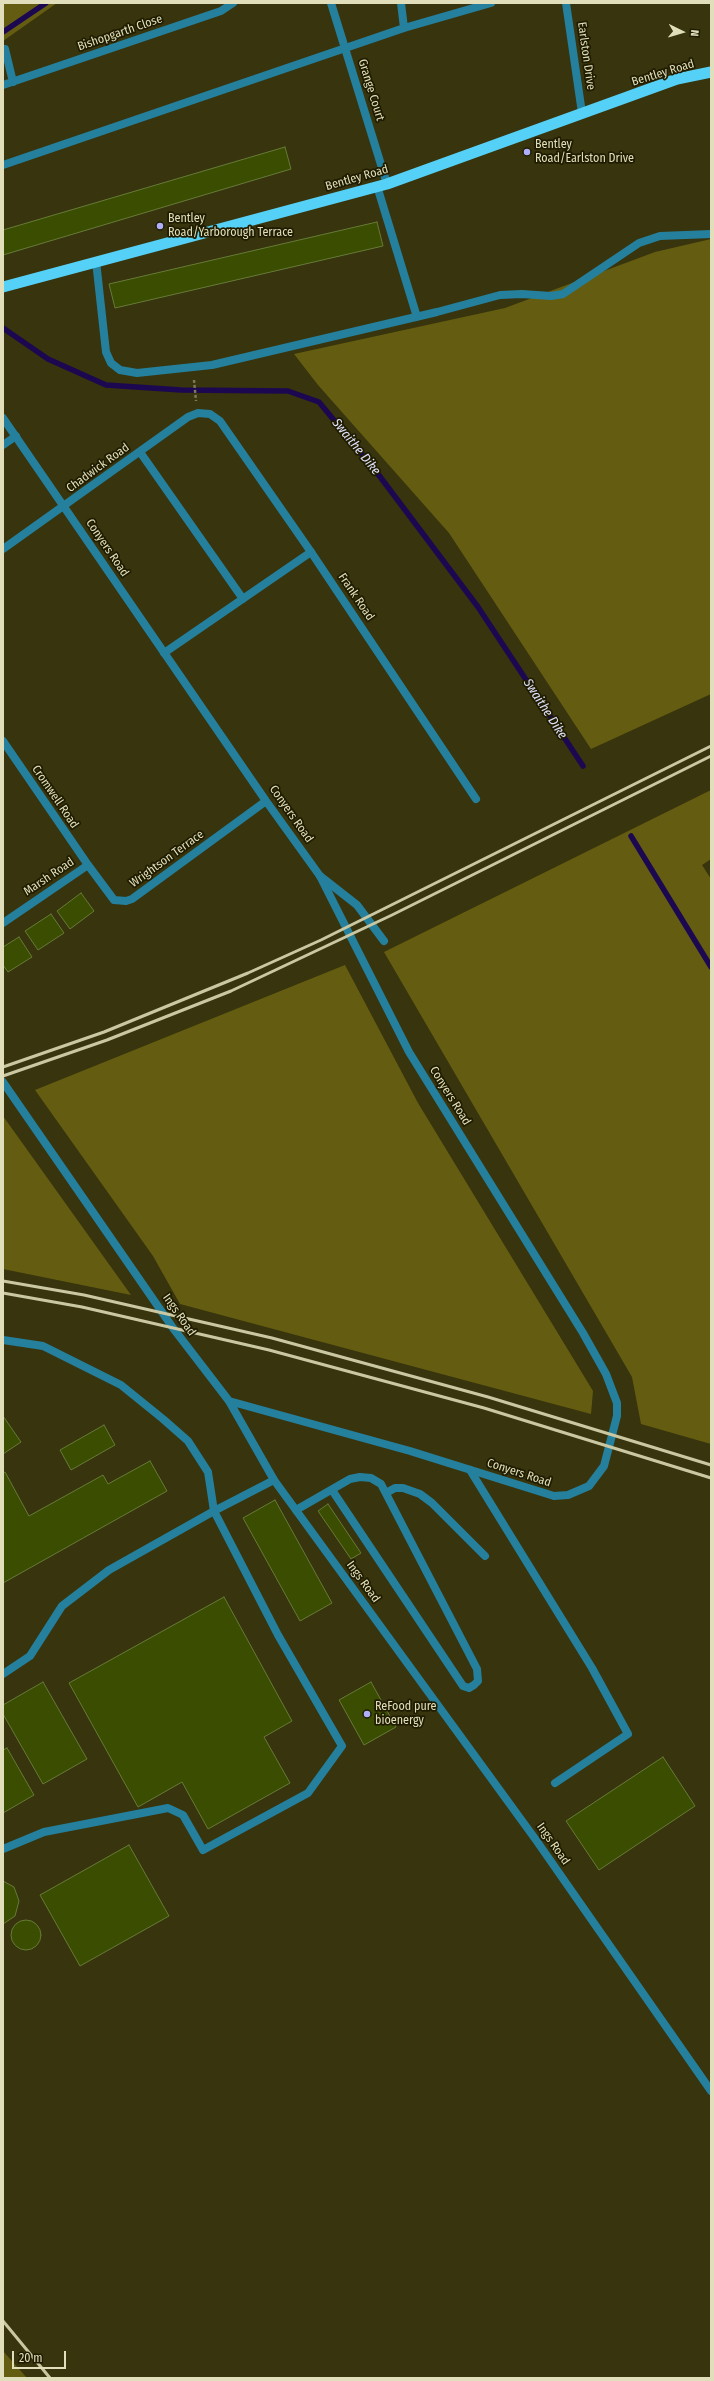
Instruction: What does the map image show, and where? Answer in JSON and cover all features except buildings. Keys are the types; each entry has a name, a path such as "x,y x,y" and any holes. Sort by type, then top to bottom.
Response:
{"highway":[{"name":"Bentley Road","path":"3,287 382,185 677,79 711,74"}],"street":[{"name":"Bishopgarth Close","path":"3,85 221,11 233,3"},
{"name":"Grange Court","path":"331,3 345,48 417,317"},
{"path":"401,3 404,28"},
{"path":"3,165 404,28 491,3"},
{"name":"Earlston Drive","path":"566,3 582,113"},
{"path":"5,49 14,82"},
{"path":"96,261 106,352 111,363 120,370 137,373 212,364 417,317 500,295 522,294 551,296 563,294 639,243 660,236 711,234"},
{"name":"Frank Road","path":"198,413 210,414 220,420 311,552 476,799"},
{"name":"Chadwick Road","path":"3,549 188,417 198,413"},
{"name":"Conyers Road","path":"3,418 65,506 266,801 320,876 409,1052 583,1333 606,1374 617,1403 617,1416 604,1466 589,1486 568,1495 554,1496 410,1450 229,1401"},
{"path":"3,445 16,436"},
{"path":"140,452 243,599"},
{"path":"164,653 311,552"},
{"name":"Cromwell Road","path":"3,742 88,865"},
{"name":"Wrightson Terrace","path":"88,865 114,900 126,902 266,801"},
{"name":"Marsh Road","path":"3,923 88,865"},
{"path":"320,876 357,905 384,940"},
{"name":"Ings Road","path":"3,1082 173,1328 229,1401 274,1480 536,1840 711,2091"},
{"path":"3,1340 43,1346 121,1385 188,1441 208,1472 214,1511 278,1635 342,1746 308,1793 203,1850 183,1815 168,1808 44,1832 3,1849"},
{"path":"470,1470 592,1668 628,1734 555,1783"},
{"path":"296,1510 350,1479 360,1477 371,1478 381,1484 477,1669 478,1681 469,1688 463,1686 332,1490"},
{"path":"3,1674 30,1656 62,1606 108,1570 214,1511 274,1480"},
{"path":"386,1493 395,1488 403,1488 420,1494 432,1503 484,1556"}],"path":[{"path":"192,367 198,413"}],"shaded area":[{"path":"3,3 57,3 3,41"},
{"path":"711,239 711,694 591,749 449,533 318,385 294,354 505,308 655,252"},
{"path":"711,790 711,859 702,865 711,879 711,1444 641,1424 632,1377 384,952"},
{"path":"345,965 418,1103 593,1391 591,1414 180,1304 153,1256 35,1090"},
{"path":"3,1116 131,1295 3,1269"},
{"path":"3,2351 27,2378 3,2378"}],"waterway":[{"name":"Swaithe Dike","path":"3,32 46,3"},
{"name":"Swaithe Dike","path":"3,328 48,359 106,385 181,390 288,391 319,402 375,470 478,607 583,766"},
{"name":"Swaithe Dike","path":"631,836 711,967"}],"railway":[{"path":"3,1067 104,1032 248,973 321,940 711,746"},
{"path":"3,1076 107,1040 231,991 392,915 711,756"},
{"path":"3,1281 84,1295 272,1338 488,1397 711,1465"},
{"path":"3,1293 82,1307 269,1350 484,1408 711,1478"},
{"path":"3,2321 50,2378"}],"place":[{"name":"Bentley Road/Earlston Drive","path":"527,152"},
{"name":"Bentley Road/Yarborough Terrace","path":"160,226"},
{"name":"ReFood pure bioenergy","path":"367,1714"}]}
